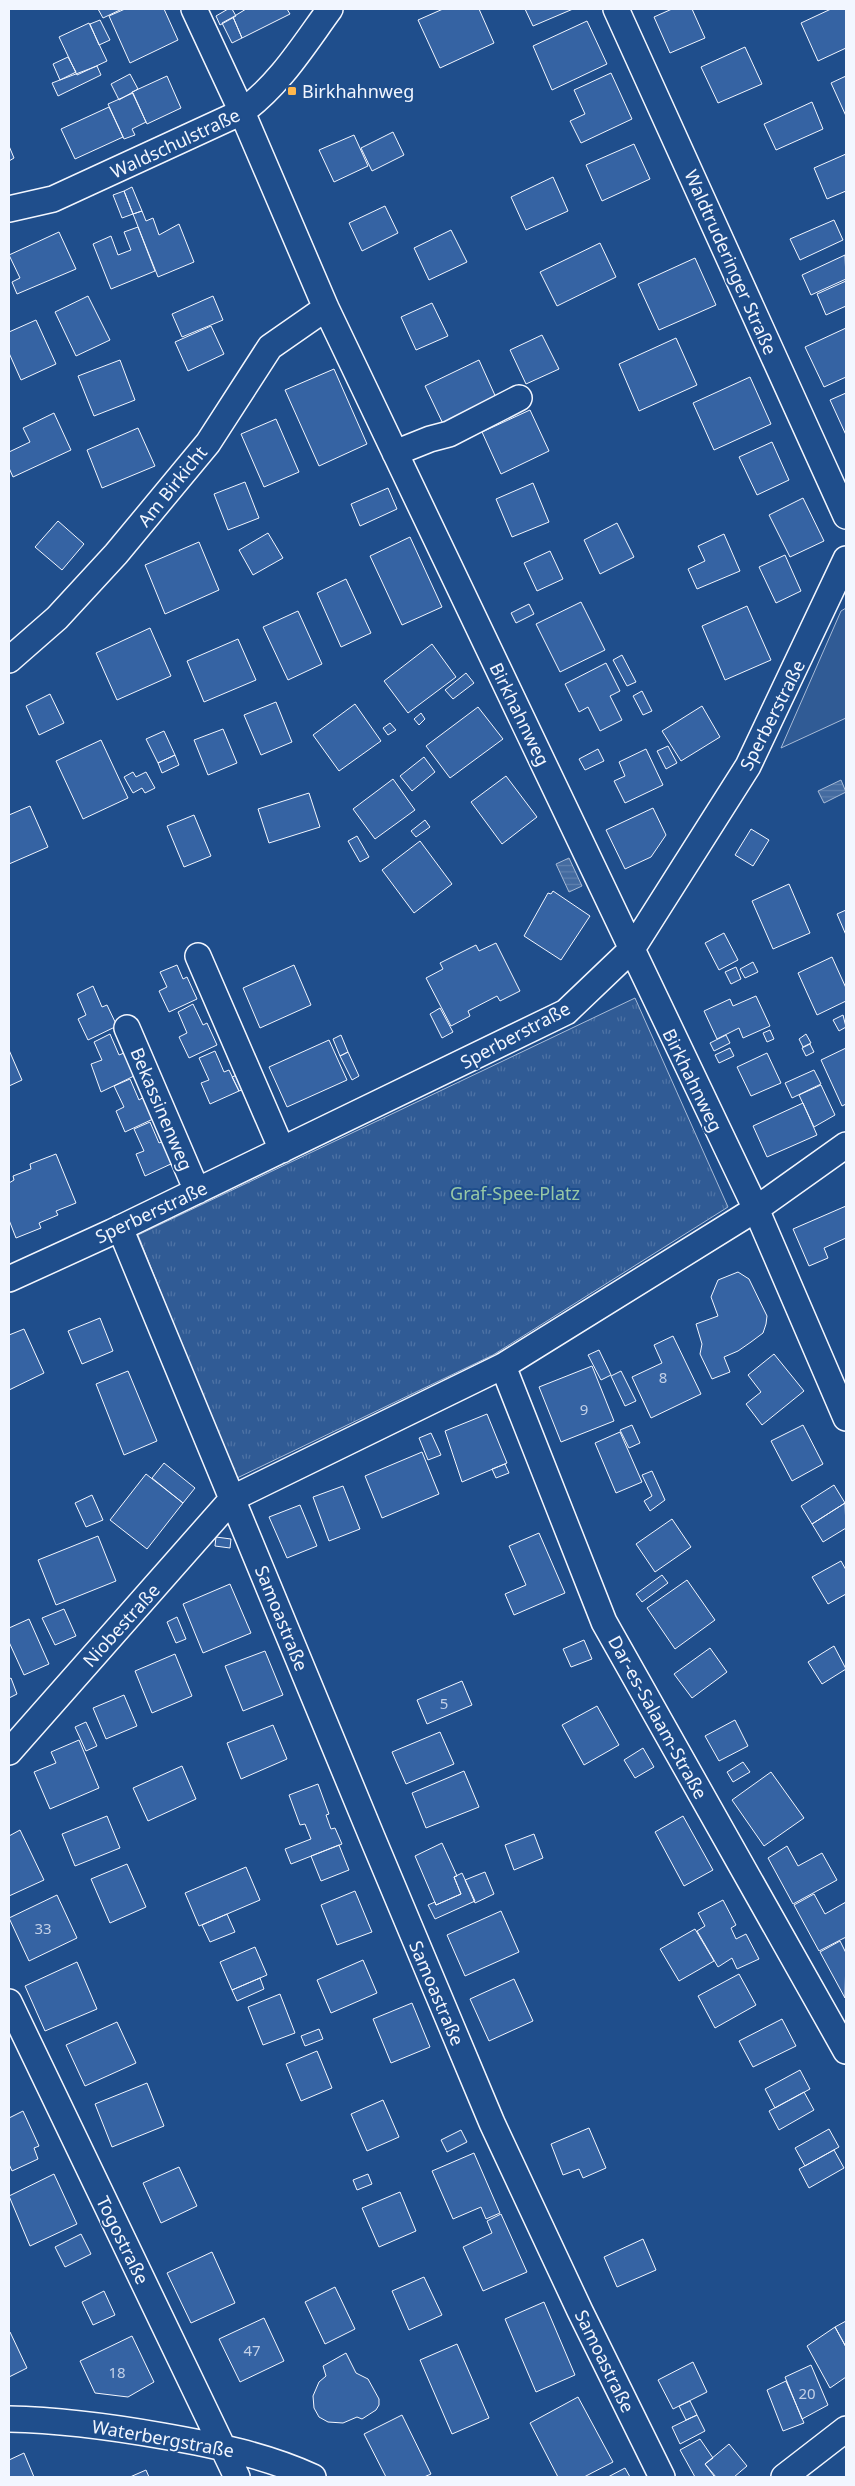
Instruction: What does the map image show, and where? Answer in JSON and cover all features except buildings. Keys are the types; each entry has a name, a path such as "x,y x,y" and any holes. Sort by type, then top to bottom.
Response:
{"street":[{"name":"Birkhahnweg","path":"194,9 242,112 326,308 632,949 650,992 756,1209 846,1418"},
{"name":"Waldschulstraße","path":"9,209 53,199 242,112 261,98 281,78 330,9"},
{"name":"Waldtruderinger Straße","path":"616,9 846,516"},
{"name":"Am Birkicht","path":"9,660 57,618 120,550 208,443 270,347 326,308"},
{"path":"395,453 448,434 519,398"},
{"name":"Sperberstraße","path":"9,1279 120,1228 566,1012 632,949 748,766 846,559"},
{"path":"198,956 282,1150"},
{"name":"Bekassinenweg","path":"127,1028 197,1191"},
{"path":"120,1228 233,1498 503,1366 756,1209 846,1146"},
{"name":"Dar-es-Salaam-Straße","path":"503,1366 604,1622 846,2051"},
{"name":"Niobestraße","path":"9,1752 233,1498"},
{"name":"Samoastraße","path":"233,1498 492,2123 580,2311 662,2477"},
{"name":"Togostraße","path":"9,2002 237,2477"},
{"name":"Waterbergstraße","path":"9,2419 51,2420 103,2426 223,2447 288,2466 313,2477"},
{"path":"797,2474 846,2429"}],"shaded area":[{"path":"846,608 846,718 781,748 841,611"},
{"path":"841,780 846,792 824,803 818,791"},
{"path":"569,858 582,886 569,892 556,864"}],"green space":[{"name":"Graf-Spee-Platz","path":"635,998 728,1207 493,1355 235,1479 138,1235"}],"place":[{"name":"Birkhahnweg","path":"292,91"}]}
